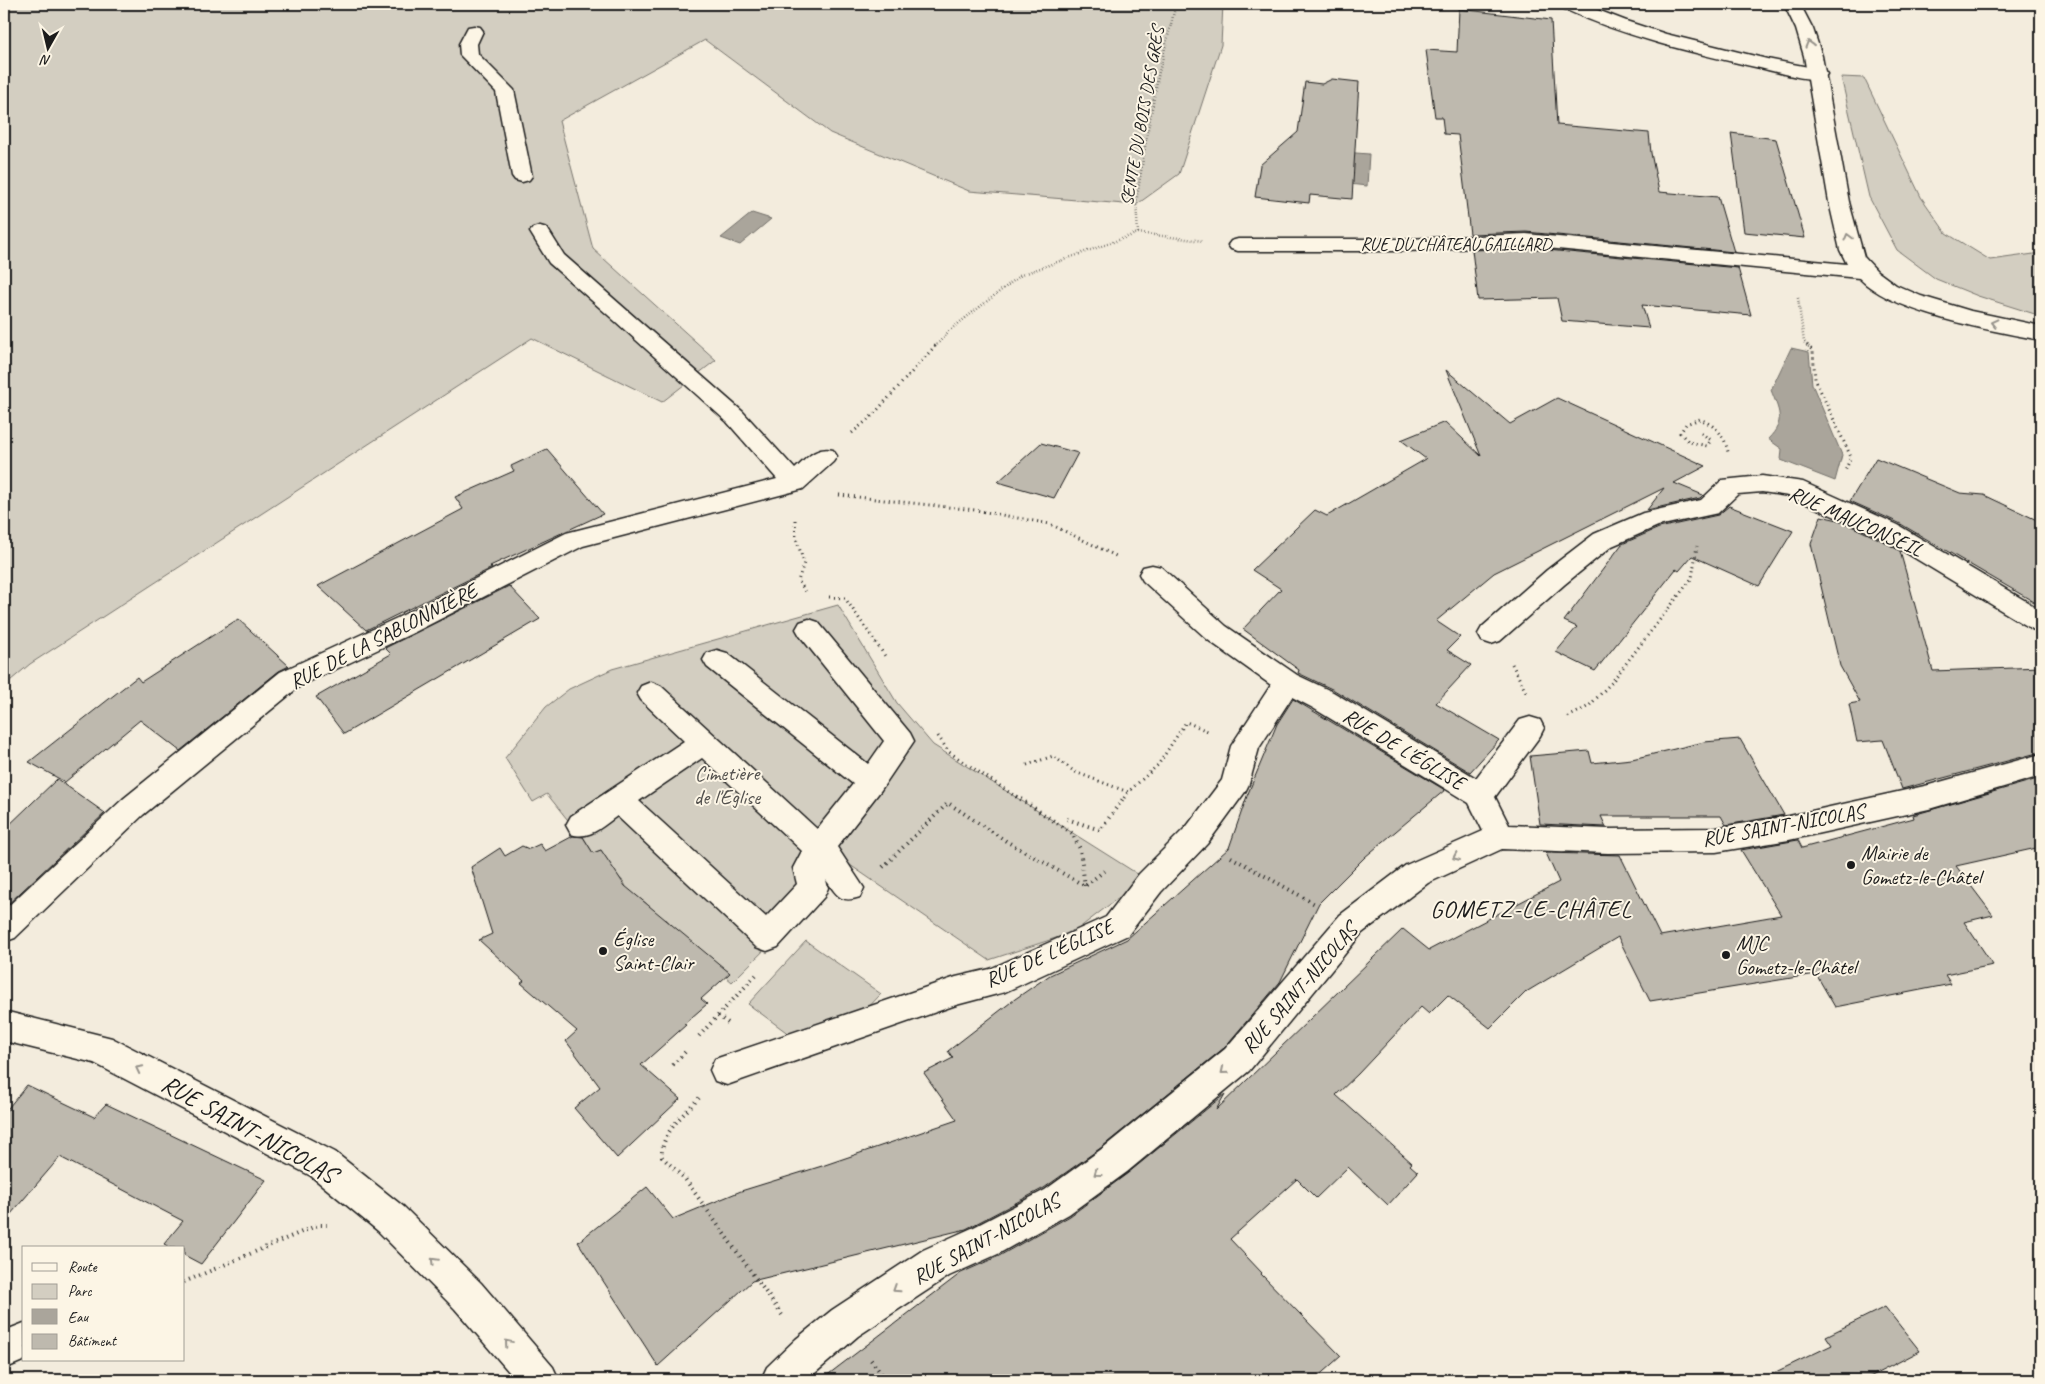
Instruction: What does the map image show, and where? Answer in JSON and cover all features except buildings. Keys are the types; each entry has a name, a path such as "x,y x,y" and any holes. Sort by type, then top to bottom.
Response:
{"street":[{"path":"1568,4 1597,18 1662,39 1759,63 1818,74"},
{"path":"1792,4 1799,15 1810,44 1818,74 1840,210 1854,259 1863,272 1879,284 1902,296 1942,311 2041,334"},
{"path":"474,31 468,44 468,55 505,90 522,176"},
{"path":"540,232 556,259 632,323 735,417 794,483"},
{"name":"RUE DU CHÂTEAU GAILLARD","path":"1238,245 1406,245 1526,240 1863,272"},
{"name":"RUE DE LA SABLONNIÈRE","path":"4,929 133,807 290,680 406,625 575,539 794,483 824,456"},
{"name":"RUE MAUCONSEIL","path":"1709,507 1731,486 1762,484 1794,488 1889,530 2041,622"},
{"path":"1491,634 1556,577 1604,540 1652,518 1709,507"},
{"name":"RUE DE L'ÉGLISE","path":"1152,574 1217,633 1287,682 1323,700 1480,795 1500,837"},
{"path":"618,799 767,937 813,888 808,868 820,847 871,782 900,741 809,629"},
{"path":"717,660 871,782"},
{"name":"RUE DE L'ÉGLISE","path":"727,1070 956,991 994,982 1117,926 1150,883 1197,835 1235,784 1245,746 1287,682"},
{"path":"651,693 807,838 820,847 849,888"},
{"path":"1480,795 1530,728"},
{"path":"581,825 704,742"},
{"name":"RUE SAINT-NICOLAS","path":"780,1380 809,1352 845,1323 936,1263 985,1241 1057,1202 1115,1160 1237,1060 1351,924 1417,874 1500,837 1608,841 1716,840 1789,828 1929,797 2041,765"},
{"name":"RUE SAINT-NICOLAS","path":"4,1026 100,1049 323,1164 392,1218 468,1296 540,1380"},
{"path":"4,1350 22,1343"}],"path":[{"name":"SENTE DU BOIS DES GRÈS","path":"1138,233 1136,203 1147,134 1159,72 1176,4"},
{"path":"824,456 873,415 950,330 1021,275 1138,233 1238,245"},
{"path":"1793,266 1804,342 1814,351 1815,379 1851,457 1838,486 1799,479 1794,488"},
{"path":"1701,434 1711,440 1707,446 1689,442 1680,433 1686,424 1700,419 1718,427 1725,436 1729,455"},
{"path":"794,483 796,538 804,562 798,581"},
{"path":"861,499 975,510 1050,524 1152,574"},
{"path":"1530,728 1562,720 1589,706 1611,683 1692,578 1695,553 1709,507"},
{"path":"1067,818 1100,830 1128,792 1158,765 1186,722 1245,746"},
{"path":"935,731 949,752 1072,832 1080,848 1085,886"},
{"path":"1027,765 1054,756 1075,772 1128,792"},
{"path":"886,865 948,803 1006,840 1085,886"},
{"path":"1227,855 1351,924"},
{"path":"1085,886 1110,866"},
{"path":"727,1070 676,1122 661,1148 662,1157 685,1179 809,1352"},
{"path":"185,1282 318,1225 335,1225"}],"green space":[{"path":"4,4 1223,4 1221,45 1179,174 1136,205 969,191 830,133 705,40 559,121 593,249 716,360 662,402 532,338 30,664 4,686"},
{"path":"1841,77 1864,78 1921,197 1946,233 1990,260 2041,253 2041,316 1978,296 1936,279 1897,250 1869,197"},
{"name":"Cimetière de l'Eglise","path":"838,605 897,703 933,745 1144,878 1074,932 989,960 850,865 732,982 726,977 730,973 727,970 720,976 692,952 699,947 695,944 689,949 662,927 669,922 666,919 659,925 646,903 627,890 624,882 616,875 601,850 593,853 581,833 579,834 547,794 533,802 505,758 546,707 569,689 612,669"},
{"path":"806,941 881,994 862,1014 793,1037 748,1004"}],"water":[{"path":"1343,152 1369,154 1367,186 1340,183"},
{"path":"752,213 771,219 740,245 721,238"},
{"path":"1791,348 1809,352 1812,384 1842,455 1835,481 1781,460 1782,449 1768,439 1774,433 1779,421 1778,410 1771,390"}],"place":[{"name":"Mairie de Gometz-le-Châtel","path":"1851,865"},
{"name":"Église Saint-Clair","path":"603,951"},
{"name":"MJC Gometz-le-Châtel","path":"1726,955"}],"district":[{"name":"GOMETZ-LE-CHÂTEL","path":"1531,909"}]}
